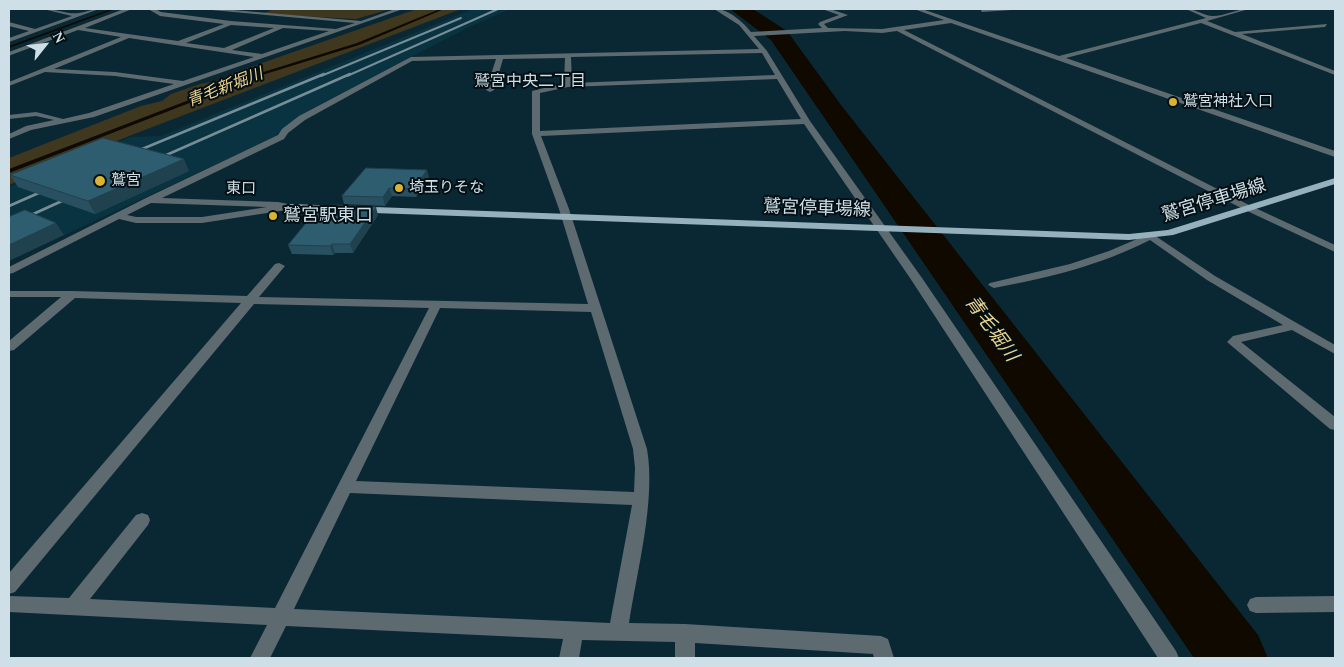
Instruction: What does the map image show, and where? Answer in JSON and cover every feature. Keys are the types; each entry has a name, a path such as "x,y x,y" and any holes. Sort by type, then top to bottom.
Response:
{"main road":[{"name":"鷲宮停車場線","path":"290,207 887,227 1121,237 1169,233 1335,181"}],"street":[{"path":"46,9 77,15"},
{"path":"9,40 96,9"},
{"path":"9,54 129,9"},
{"path":"151,9 160,14 231,23 341,30"},
{"path":"203,9 365,22"},
{"path":"175,45 268,9"},
{"path":"9,136 30,128 86,117 400,9"},
{"path":"716,9 754,34 806,121 887,227 1169,658"},
{"path":"825,9 845,15 820,24 827,30"},
{"path":"982,10 1023,9"},
{"path":"1189,9 1212,18"},
{"path":"1058,58 1246,9"},
{"path":"919,10 1335,154"},
{"path":"754,34 827,30 898,30 952,21"},
{"path":"1202,21 1335,73"},
{"path":"9,24 37,30"},
{"path":"1234,33 1325,25"},
{"path":"223,51 283,26"},
{"path":"76,28 126,38 264,57"},
{"path":"898,30 1248,208 1335,249"},
{"path":"9,84 126,38"},
{"path":"150,200 281,137 285,131 302,118 411,59 764,50"},
{"path":"568,55 568,85"},
{"path":"490,90 500,57"},
{"path":"43,70 115,74 184,83"},
{"path":"618,632 641,499 644,468 640,449 566,216 536,134 536,91 568,85 780,77"},
{"path":"9,118 30,114 58,119 86,117"},
{"path":"9,118 30,120 32,123 30,128"},
{"path":"536,134 806,121"},
{"name":"東口","path":"118,216 150,200 290,207"},
{"path":"167,220 159,215 162,209 184,202"},
{"name":"東口","path":"118,216 136,220 214,219 252,211 290,207"},
{"path":"9,271 118,216"},
{"path":"994,285 1053,274 1107,257 1151,236 1197,270 1335,350"},
{"path":"9,586 279,266"},
{"path":"9,294 72,294 595,308"},
{"path":"9,347 72,294"},
{"path":"260,658 436,305"},
{"path":"1295,326 1238,339 1233,342 1335,426"},
{"path":"344,487 641,499"},
{"path":"74,606 142,520"},
{"path":"9,604 574,631 685,633 881,645 884,658"},
{"path":"1256,605 1335,604"},
{"path":"569,658 574,631"},
{"path":"685,633 685,658"}],"shaded area":[{"path":"274,9 390,9 356,19 262,14"},
{"path":"417,9 461,9 129,136 9,185 9,158 141,106 162,101 171,94 200,84 216,81 236,72"},
{"path":"473,9 510,9 467,28 315,107 274,137 9,261 9,187 131,137 161,136"}],"building":[{"path":"103,138 184,159 88,201 10,175"},
{"path":"366,168 427,170 414,189 389,188 383,197 342,196"},
{"path":"333,205 376,207 350,244 332,244 330,246 288,245 315,212 327,213"},
{"path":"25,210 56,223 9,245 9,217"}],"waterway":[{"path":"9,47 113,9"},
{"name":"青毛新堀川","path":"9,171 258,75 358,44 442,9"},
{"name":"青毛堀川","path":"740,9 779,36 831,111 1234,658"}],"railway":[{"path":"347,76 498,9"},
{"path":"321,76 461,18"},
{"path":"130,154 324,74"},
{"path":"155,160 350,74"},
{"path":"9,206 50,188"},
{"path":"9,225 73,196"}],"place":[{"name":"鷲宮神社入口","path":"1173,102"},
{"name":"鷲宮","path":"100,181"},
{"name":"埼玉りそな","path":"399,188"},
{"name":"鷲宮駅東口","path":"273,216"}],"district":[{"name":"鷲宮中央二丁目","path":"530,82"}]}
